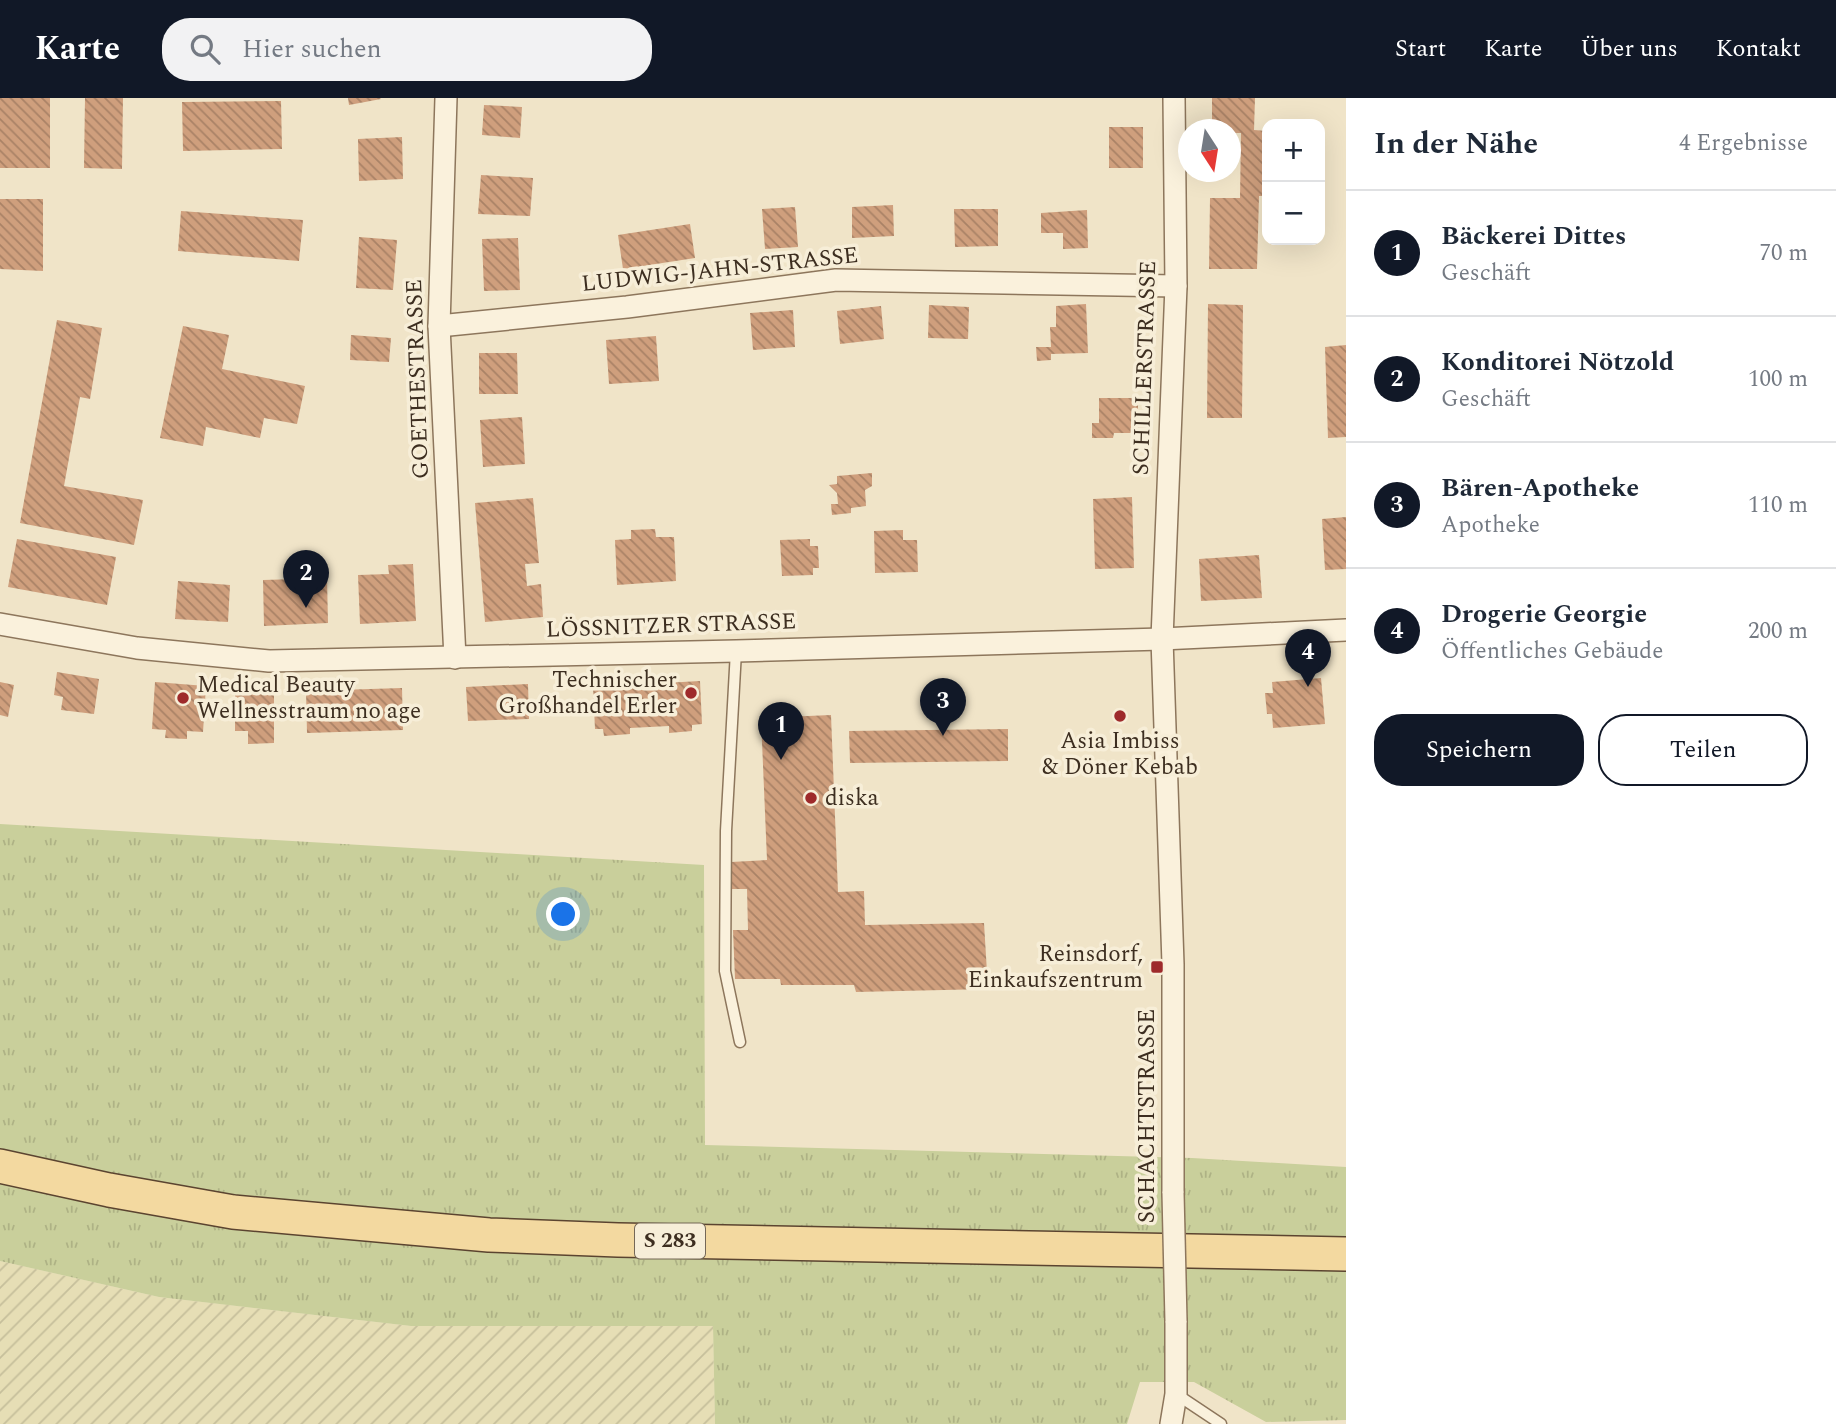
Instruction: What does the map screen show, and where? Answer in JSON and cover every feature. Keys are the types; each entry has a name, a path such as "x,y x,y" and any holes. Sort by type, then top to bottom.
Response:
{"main road":[{"name":"S 283","path":"0,1166 109,1190 233,1212 489,1235 618,1240 1346,1254"}],"street":[{"name":"GOETHESTRASSE","path":"446,98 439,326 455,658"},
{"name":"SCHILLERSTRASSE","path":"1162,639 1175,286 1174,98"},
{"name":"LUDWIG-JAHN-STRASSE","path":"439,326 627,307 836,280 1175,286"},
{"name":"LÖSSNITZER STRASSE","path":"0,624 137,648 269,661 1162,639 1346,630"},
{"name":"SCHACHTSTRASSE","path":"1162,639 1172,964 1177,1394 1171,1424"}],"lane":[{"path":"736,651 726,831 725,971 740,1042"},
{"path":"1177,1394 1222,1424"}],"shaded area":[{"path":"0,1261 159,1297 411,1326 713,1326 715,1424 0,1424"}],"green space":[{"path":"0,824 704,865 705,1145 1192,1158 1346,1167 1346,1420 1266,1422 1194,1382 1140,1382 1127,1424 715,1424 713,1326 411,1326 159,1297 0,1261"}],"building":[{"path":"0,98 50,98 50,168 0,168"},
{"path":"85,98 123,98 122,169 84,168"},
{"path":"348,98 380,98 381,99 349,105"},
{"path":"1212,98 1255,98 1254,130 1262,131 1262,196 1259,196 1257,269 1209,269 1210,198 1240,198 1241,182 1241,119 1212,119"},
{"path":"281,101 282,149 183,151 182,102"},
{"path":"484,105 522,107 520,138 482,135"},
{"path":"1109,127 1143,127 1143,168 1109,168"},
{"path":"402,137 403,179 359,181 358,139"},
{"path":"481,175 533,178 530,216 478,214"},
{"path":"0,199 43,199 43,271 0,269"},
{"path":"893,205 894,236 852,238 852,207"},
{"path":"795,207 798,247 765,249 762,209"},
{"path":"954,209 998,209 998,246 955,247"},
{"path":"1087,210 1088,248 1063,249 1063,233 1041,233 1041,213"},
{"path":"181,211 303,220 299,261 178,251"},
{"path":"690,224 695,258 623,269 618,235"},
{"path":"359,237 397,240 393,290 356,288"},
{"path":"518,238 520,290 484,291 482,239"},
{"path":"1086,304 1088,353 1051,354 1051,360 1037,361 1036,347 1051,347 1050,327 1056,327 1056,306"},
{"path":"1208,304 1243,305 1242,418 1207,418"},
{"path":"929,305 969,307 968,339 928,338"},
{"path":"881,306 884,339 840,344 837,311"},
{"path":"793,310 795,347 753,350 750,313"},
{"path":"57,320 102,328 90,399 80,397 64,486 143,500 134,545 20,523"},
{"path":"183,326 229,335 222,369 305,386 297,424 264,418 260,438 206,427 203,446 160,438"},
{"path":"351,335 391,338 389,362 350,360"},
{"path":"656,336 659,381 609,384 606,340"},
{"path":"1346,345 1346,437 1328,438 1325,347"},
{"path":"479,353 517,353 518,394 479,394"},
{"path":"1099,398 1138,398 1138,416 1151,416 1151,433 1114,433 1113,438 1092,438 1092,423 1099,423"},
{"path":"522,417 525,464 483,467 480,420"},
{"path":"872,473 872,486 865,490 866,506 851,508 851,513 832,515 831,504 838,504 837,493 829,485 837,484 837,476"},
{"path":"1132,497 1134,568 1095,569 1093,499"},
{"path":"533,498 539,563 525,564 527,586 541,584 543,617 485,622 475,503"},
{"path":"1346,517 1346,569 1325,570 1322,519"},
{"path":"655,529 656,537 674,537 676,581 617,585 615,540 631,539 631,530"},
{"path":"903,530 903,540 917,540 918,572 875,573 874,531"},
{"path":"17,539 116,557 107,605 8,587"},
{"path":"810,539 810,546 818,546 819,568 813,568 813,575 782,576 780,540"},
{"path":"1259,555 1262,598 1201,601 1199,559"},
{"path":"413,564 416,621 360,624 358,575 389,574 388,565"},
{"path":"319,571 319,578 327,578 328,623 264,626 263,580 297,579 297,572"},
{"path":"178,581 230,585 228,622 175,619"},
{"path":"57,672 99,679 94,714 61,710 63,697 54,695"},
{"path":"1321,678 1325,724 1273,728 1272,714 1267,714 1265,693 1273,693 1272,682"},
{"path":"700,681 702,724 692,725 692,731 669,733 669,726 630,728 630,734 604,736 603,729 595,729 593,687"},
{"path":"0,682 14,685 8,717 0,715"},
{"path":"155,682 206,686 203,732 187,731 187,739 165,738 166,730 152,729"},
{"path":"528,684 529,719 468,721 466,687"},
{"path":"402,688 403,730 307,733 306,691"},
{"path":"274,690 274,743 248,744 248,731 235,731 235,691"},
{"path":"831,715 838,892 864,891 865,925 984,923 988,989 856,992 854,985 781,985 780,979 735,979 733,930 748,930 747,889 732,889 731,862 767,860 761,718"},
{"path":"1008,729 1008,761 850,763 849,731"}],"place":[{"name":"Konditorei Nötzold","path":"306,608"},
{"name":"Drogerie Georgie","path":"1308,687"},
{"name":"Technischer Großhandel Erler","path":"691,693"},
{"name":"Medical Beauty Wellnesstraum no age","path":"183,698"},
{"name":"Asia Imbiss & Döner Kebab","path":"1120,716"},
{"name":"Bären-Apotheke","path":"943,736"},
{"name":"Bäckerei Dittes","path":"781,760"},
{"name":"diska","path":"811,798"},
{"name":"Reinsdorf, Einkaufszentrum","path":"1157,967"}]}
